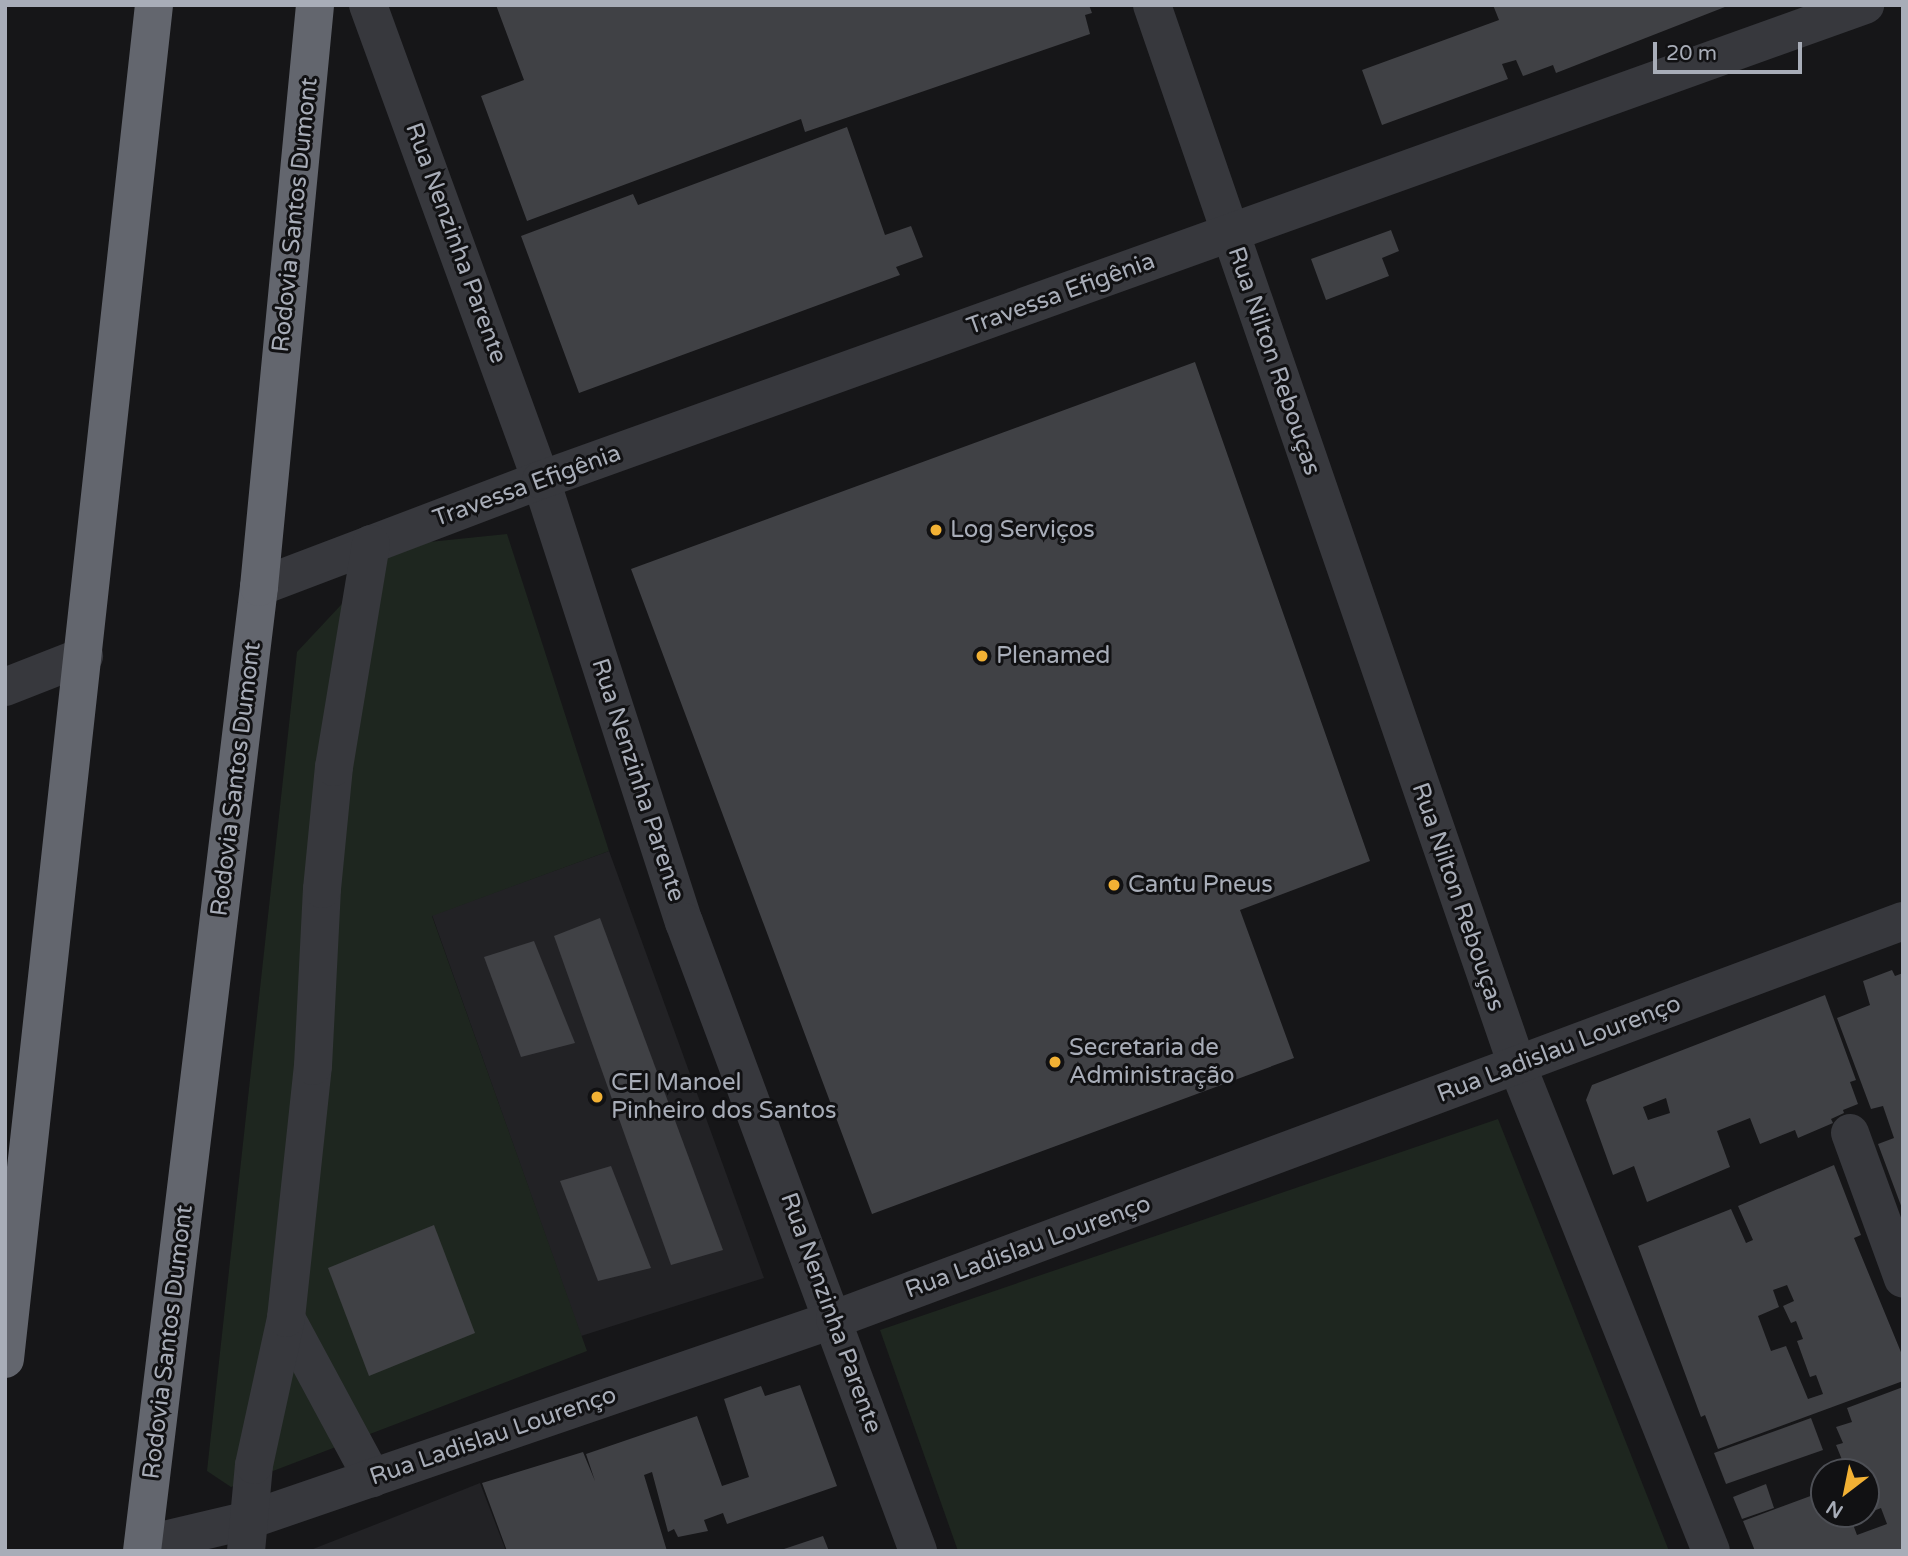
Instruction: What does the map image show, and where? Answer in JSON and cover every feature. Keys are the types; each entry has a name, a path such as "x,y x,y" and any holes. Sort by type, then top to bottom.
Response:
{"highway":[{"path":"5,1359 154,5"},
{"name":"Rodovia Santos Dumont","path":"143,1548 259,587 316,5"}],"street":[{"name":"Rua Nenzinha Parente","path":"368,5 541,480 684,922 835,1318 918,1551"},
{"name":"Rua Nilton Rebouças","path":"1152,5 1517,1065 1711,1551"},
{"name":"Travessa Efigênia","path":"259,587 541,480 1865,5"},
{"path":"247,1536 254,1465 286,1318 313,1066 322,889 334,767 372,544"},
{"path":"5,687 84,656"},
{"name":"Rua Ladislau Lourenço","path":"143,1548 247,1536 372,1478 835,1318 1903,921"},
{"path":"1850,1133 1903,1279"},
{"path":"286,1318 372,1478"}],"shaded area":[{"path":"507,534 609,851 432,916 587,1351 231,1487 207,1471 297,652 384,559 429,542"},
{"name":"CEI Manoel Pinheiro dos Santos","path":"609,851 764,1278 581,1336 432,915"},
{"path":"1498,1119 1669,1551 958,1551 880,1330"},
{"path":"480,1483 506,1551 308,1551 387,1520"}],"building":[{"path":"496,5 1089,5 1092,13 1085,15 1090,34 805,132 801,119 527,221 481,96 524,80"},
{"path":"1493,5 1730,5 1556,73 1553,65 1523,76 1516,60 1502,64 1508,79 1382,125 1362,70 1499,20"},
{"path":"847,127 885,235 911,226 923,257 896,267 900,275 579,393 521,236 633,194 638,205"},
{"path":"1391,230 1399,251 1382,258 1389,276 1326,300 1311,259"},
{"path":"1195,362 1370,861 1240,910 1294,1058 872,1214 631,569"},
{"path":"600,918 723,1250 671,1265 554,936"},
{"path":"534,941 575,1043 521,1057 484,957"},
{"path":"1892,970 1895,976 1903,973 1903,1211 1878,1144 1894,1138 1883,1106 1871,1109 1837,1018 1870,1005 1863,981"},
{"path":"1825,995 1856,1080 1850,1082 1858,1104 1831,1119 1833,1123 1798,1138 1795,1130 1760,1144 1750,1118 1717,1131 1730,1167 1647,1202 1634,1166 1613,1175 1586,1100 1592,1085","holes":["1666,1098 1670,1113 1648,1120 1643,1107"]},
{"path":"1834,1165 1861,1235 1854,1238 1903,1357 1903,1381 1718,1449 1705,1415 1701,1417 1638,1246 1731,1209 1746,1243 1753,1240 1738,1206","holes":["1787,1285 1794,1301 1783,1306 1791,1323 1796,1321 1803,1339 1797,1341 1810,1377 1816,1375 1823,1394 1808,1399 1786,1346 1771,1351 1758,1316 1779,1307 1773,1290"]},
{"path":"611,1166 651,1268 598,1281 560,1181"},
{"path":"434,1225 475,1333 369,1376 328,1268"},
{"path":"800,1385 837,1486 727,1524 723,1513 704,1520 708,1531 678,1537 674,1529 668,1532 652,1472 644,1475 667,1551 507,1551 482,1483 583,1452 595,1481 586,1454 697,1416 722,1486 749,1477 724,1399 761,1386 765,1396"},
{"path":"1903,1387 1903,1551 1755,1551 1743,1521 1810,1496 1810,1528 1854,1528 1857,1535 1887,1524 1880,1508 1880,1458 1841,1458 1836,1445 1843,1443 1836,1427 1852,1422 1847,1408"},
{"path":"1811,1418 1823,1450 1726,1484 1714,1453"},
{"path":"1766,1484 1774,1508 1742,1519 1733,1497"},
{"path":"823,1536 829,1551 781,1551 781,1550"}],"place":[{"name":"Log Serviços","path":"936,530"},
{"name":"Plenamed","path":"982,656"},
{"name":"Cantu Pneus","path":"1114,885"},
{"name":"Secretaria de Administração","path":"1055,1062"},
{"name":"CEI Manoel Pinheiro dos Santos","path":"597,1097"}]}
